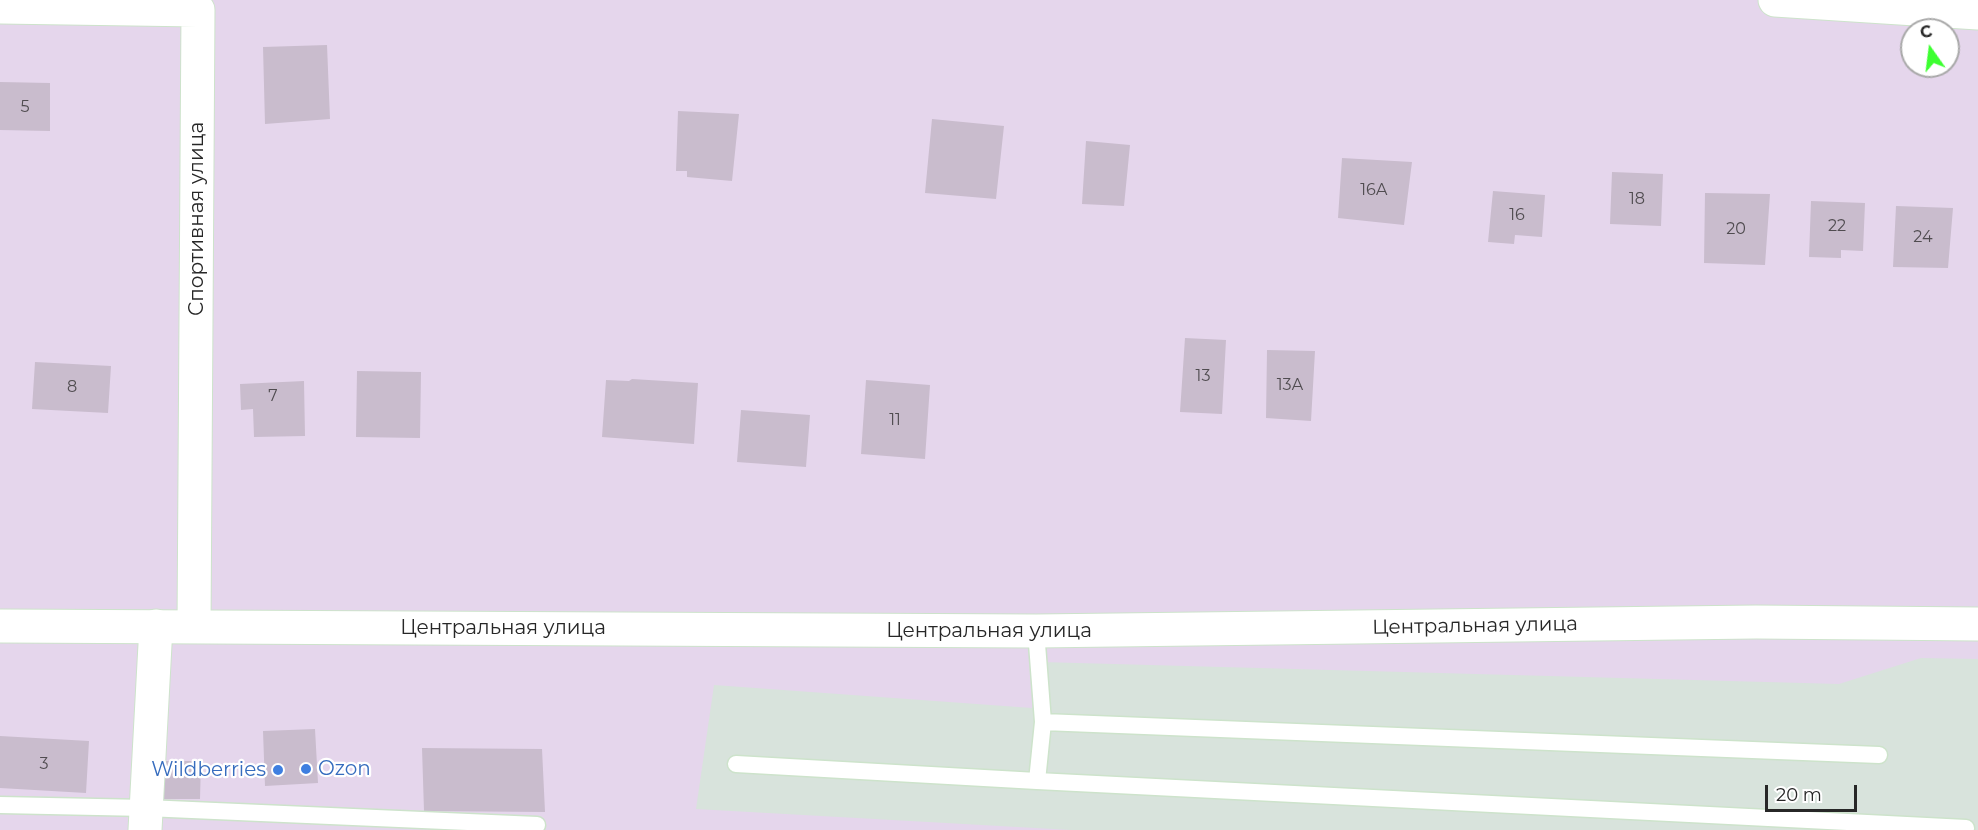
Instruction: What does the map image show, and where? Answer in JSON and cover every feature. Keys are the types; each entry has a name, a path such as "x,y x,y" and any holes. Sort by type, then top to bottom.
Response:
{"street":[{"path":"1775,0 1978,13"},
{"name":"Спортивная улица","path":"0,7 198,10 194,626"},
{"name":"Центральная улица","path":"0,626 1036,632 1756,622 1978,624"},
{"path":"146,819 156,626"}],"lane":[{"path":"1036,632 1043,722 1037,781"},
{"path":"1043,722 1879,755"},
{"path":"736,764 1966,828"},
{"path":"0,805 146,819 537,825"}],"shaded area":[{"path":"1921,658 1978,659 1978,830 1071,830 696,809 714,685 1032,708 1041,662 1839,684"}],"building":[{"path":"327,45 330,119 265,124 263,47"},
{"path":"0,82 50,83 50,131 0,130"},
{"path":"678,111 739,114 732,181 687,177 687,171 676,171"},
{"path":"932,119 1004,126 996,199 925,193"},
{"path":"1086,141 1130,145 1124,206 1082,204"},
{"path":"1342,158 1412,162 1404,225 1338,218"},
{"path":"1612,172 1663,174 1661,226 1610,224"},
{"path":"1493,191 1545,195 1542,237 1515,235 1514,244 1488,242"},
{"path":"1705,193 1770,194 1765,265 1704,263"},
{"path":"1811,201 1865,203 1863,251 1841,250 1841,258 1809,257"},
{"path":"1896,206 1953,208 1948,268 1893,267"},
{"path":"1185,338 1226,340 1222,414 1180,412"},
{"path":"1267,350 1315,351 1311,421 1266,418"},
{"path":"35,362 111,366 108,413 32,409"},
{"path":"357,371 421,372 420,438 356,437"},
{"path":"632,379 698,383 694,444 602,437 606,380 629,381"},
{"path":"866,380 930,385 925,459 861,454"},
{"path":"304,381 305,436 254,437 253,409 241,410 240,384"},
{"path":"741,410 810,415 806,467 737,462"},
{"path":"315,729 318,783 265,786 263,731"},
{"path":"0,736 89,741 86,793 0,788"},
{"path":"422,748 542,749 545,812 424,811"},
{"path":"162,761 201,761 200,799 161,799"}],"place":[{"name":"Ozon","path":"306,769"},
{"name":"Wildberries","path":"278,770"}]}
